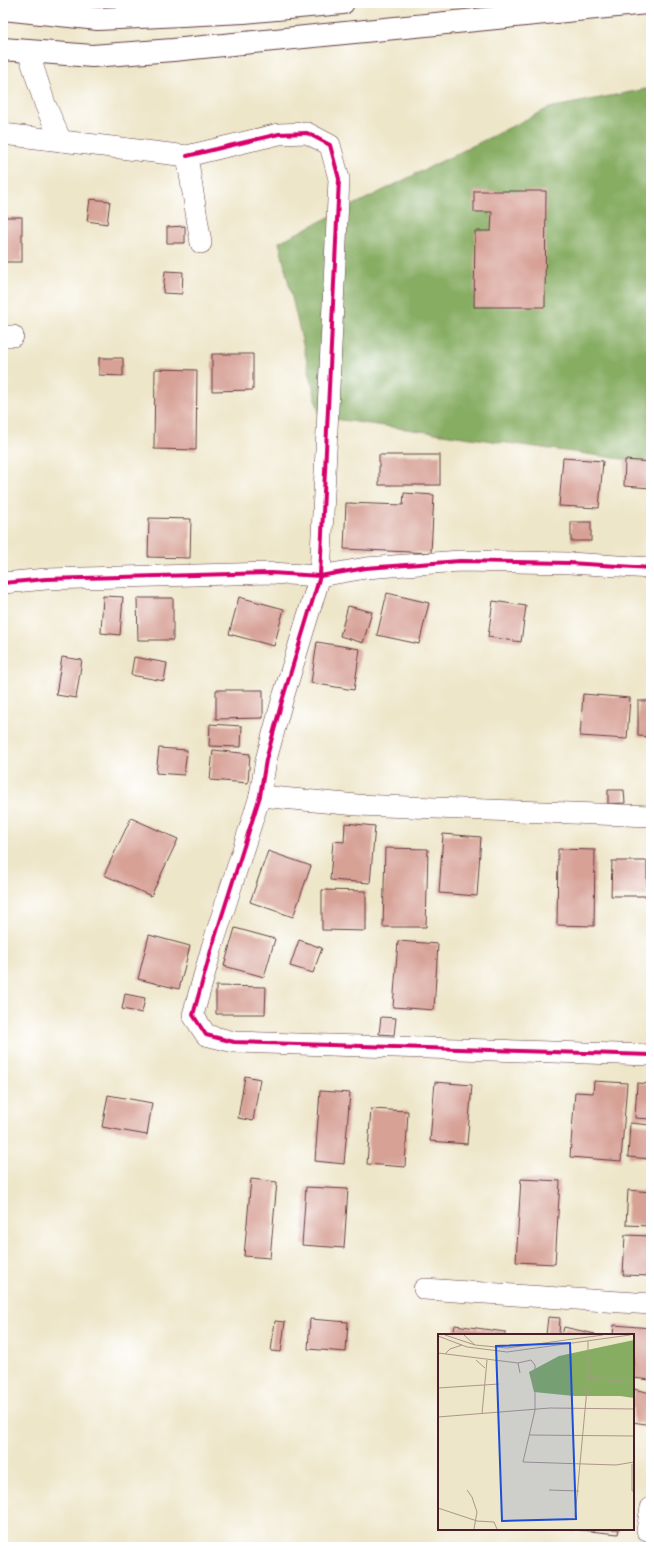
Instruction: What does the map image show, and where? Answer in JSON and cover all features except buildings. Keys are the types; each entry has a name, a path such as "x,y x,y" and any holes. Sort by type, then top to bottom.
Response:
{"highway":[{"path":"3,9 98,19 244,12 343,3"},
{"path":"3,49 92,56 647,3"}],"street":[{"path":"28,51 46,104 61,141"},
{"path":"3,134 187,156 279,134 306,133 330,145 339,179 320,576 280,708 266,760 260,796 212,947 193,1015 206,1035 234,1042 651,1055"},
{"path":"187,156 201,243"},
{"path":"3,583 46,579 271,573 320,576 366,568 460,561 569,563 651,568"},
{"path":"260,796 380,806 651,816"},
{"path":"424,1289 651,1304"},
{"path":"648,1530 651,1508"}],"green space":[{"path":"651,88 651,463 320,417 279,242 549,108"}],"cycle path":[{"path":"187,156 279,134 307,133 330,145 339,179 320,576 282,701 266,760 260,796 212,947 193,1015 206,1035 234,1042 651,1055"},
{"path":"3,583 46,579 271,573 320,576 366,568 460,561 569,563 651,568"}]}
